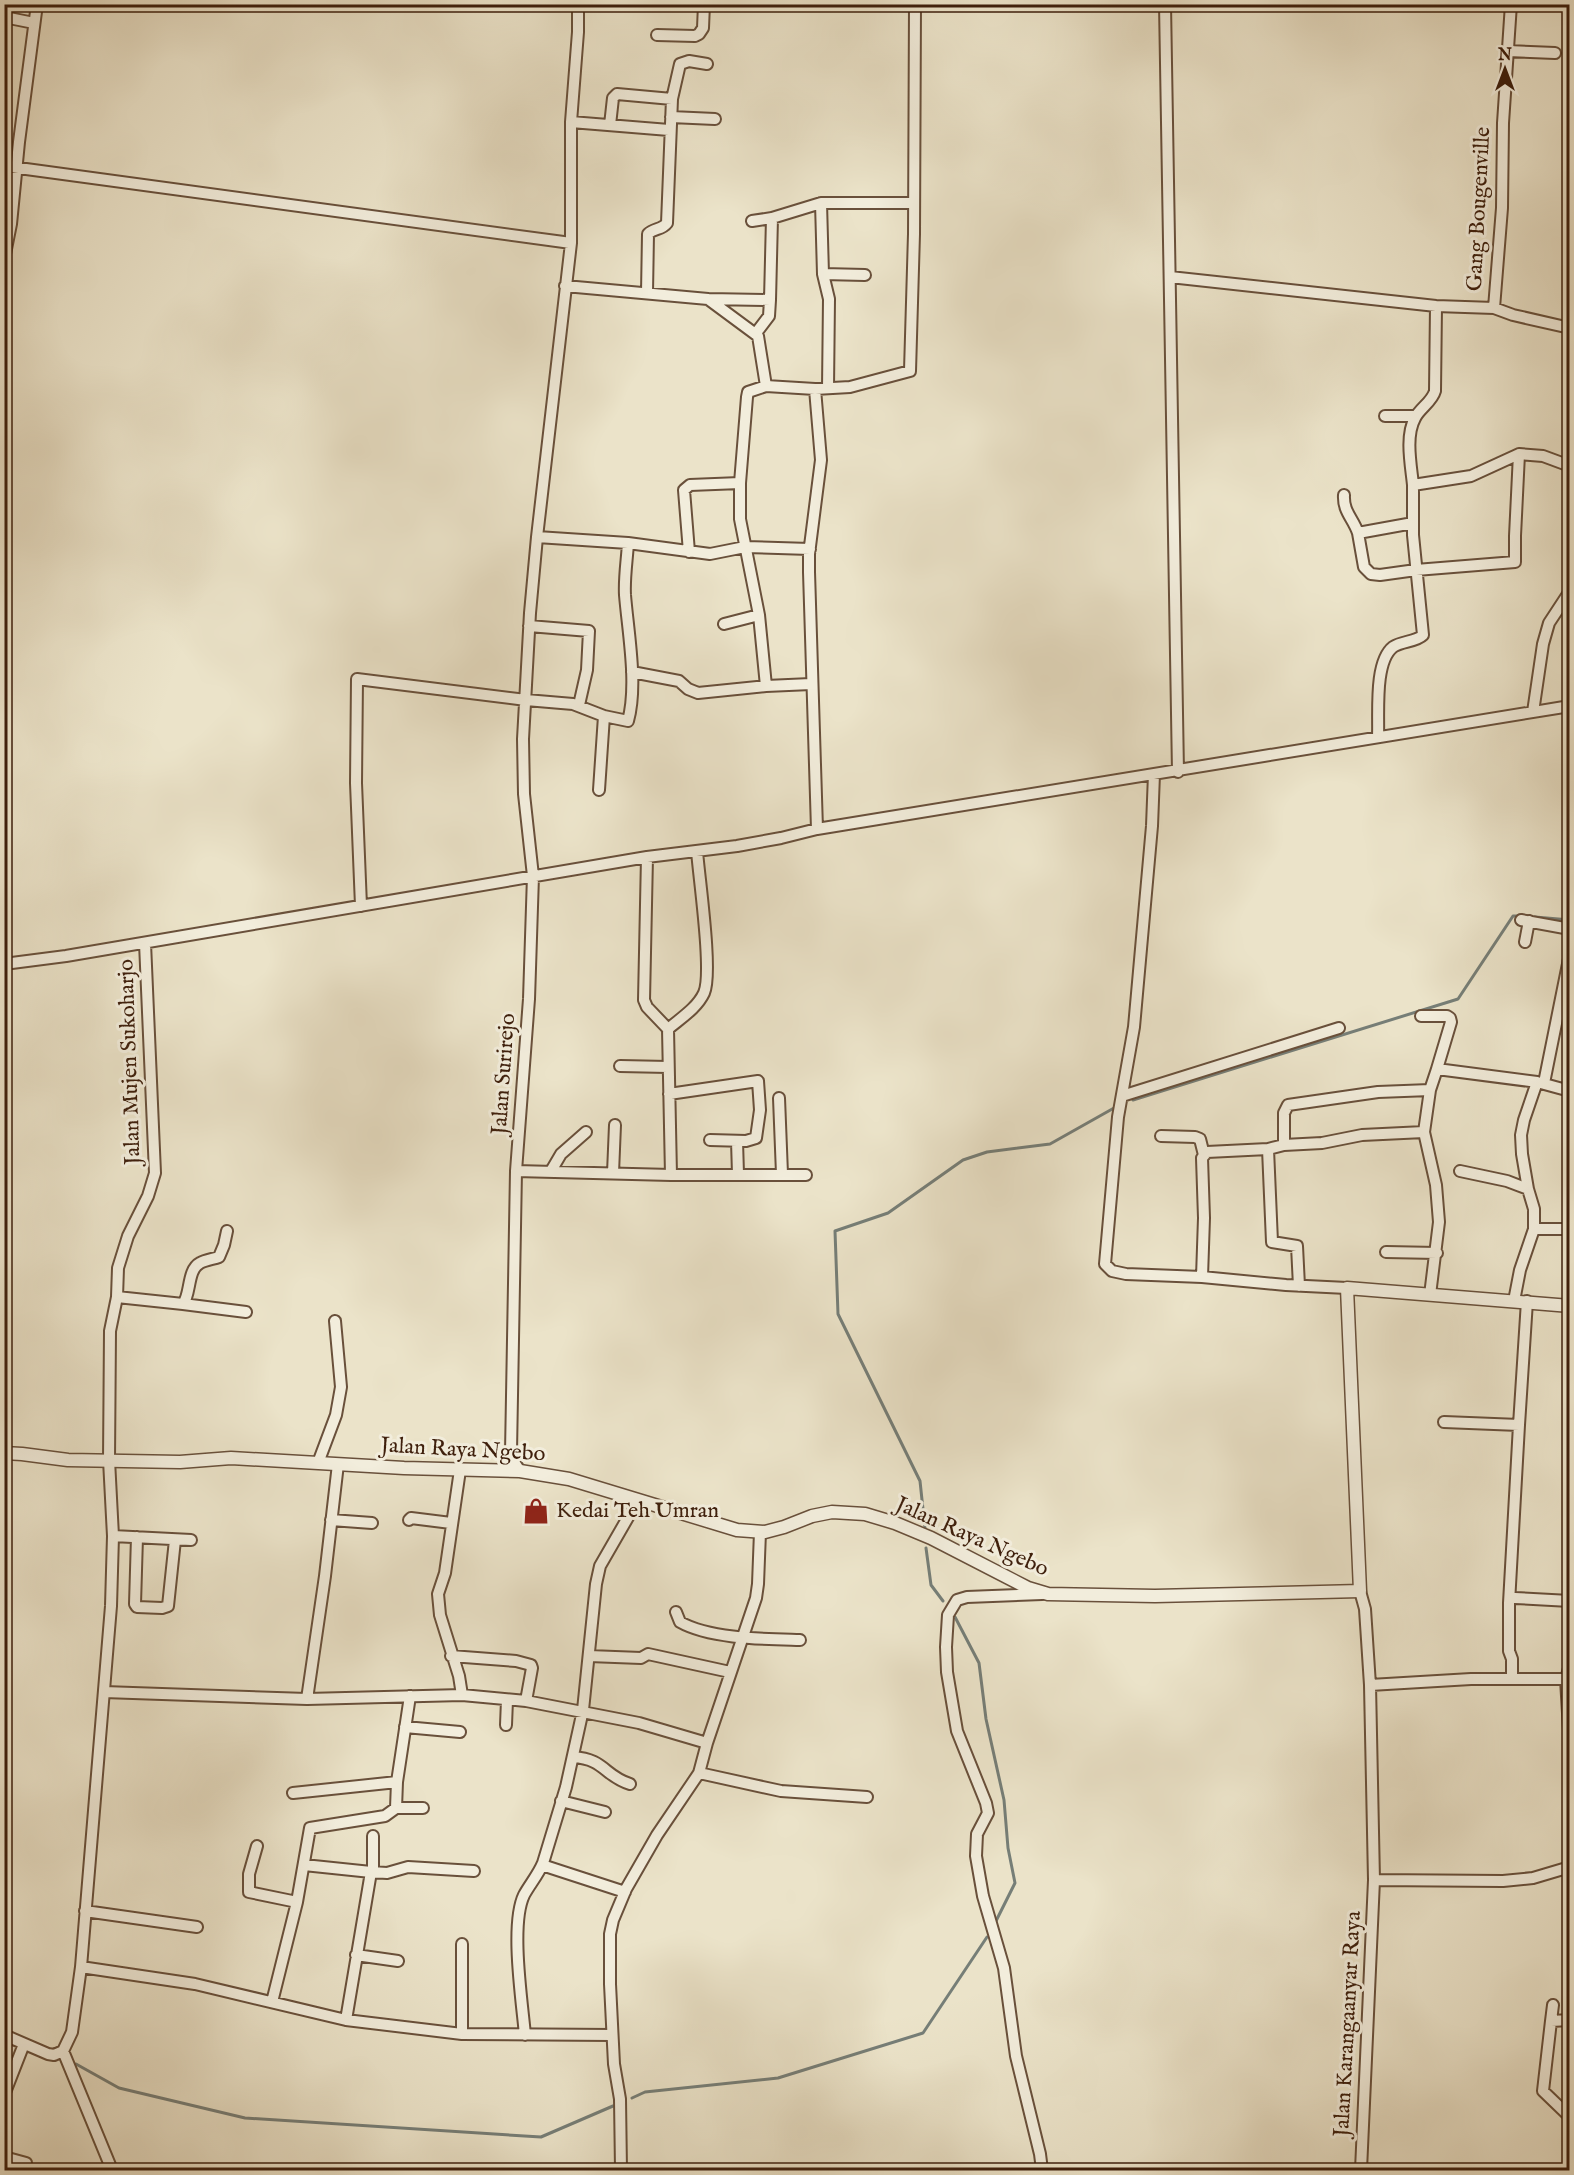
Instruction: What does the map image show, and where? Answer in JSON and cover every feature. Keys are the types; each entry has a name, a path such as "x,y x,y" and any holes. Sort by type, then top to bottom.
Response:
{"street":[{"path":"4,259 18,166 37,4"},
{"name":"Jalan Surirejo","path":"520,1471 511,1452 516,1170 529,999 533,876 524,794 523,739 529,626 537,537 571,243 572,122 578,4"},
{"path":"657,35 694,36 699,34 703,28 704,4"},
{"path":"766,686 759,615 740,519 740,483 748,392 766,386 850,387 910,371 915,4"},
{"path":"1165,4 1178,772"},
{"name":"Gang Bougenville","path":"1494,309 1502,208 1503,123 1511,4"},
{"path":"4,17 34,22"},
{"path":"1508,51 1555,53"},
{"path":"647,293 648,234 662,228 667,223 669,130 672,99 680,64 689,61 707,64"},
{"path":"610,125 614,98 617,94 672,99"},
{"path":"671,117 715,119"},
{"path":"572,122 669,130"},
{"path":"4,166 18,166 571,243"},
{"path":"752,221 772,218 821,203 914,203"},
{"path":"821,203 823,274 829,299 828,388"},
{"path":"756,333 769,316 772,218"},
{"path":"823,274 865,275"},
{"path":"1170,277 1436,306 1494,309 1569,328"},
{"path":"565,286 708,299 770,300"},
{"path":"708,299 756,333 760,342 766,386"},
{"path":"1378,736 1380,674 1386,655 1394,646 1419,639 1423,635 1416,570 1410,442 1416,416 1434,396 1435,391 1436,306"},
{"path":"815,388 821,460 810,549 817,829"},
{"path":"1385,416 1416,416"},
{"path":"1413,485 1471,476 1512,455 1519,454 1543,456 1569,466"},
{"path":"1344,495 1346,512 1354,522 1358,533 1364,567 1367,571 1380,575 1515,562 1519,454"},
{"path":"689,552 684,490 690,485 740,483"},
{"path":"1358,533 1413,523"},
{"path":"537,537 628,543 710,554 745,547 810,549"},
{"path":"361,906 356,783 357,679 579,705 604,716 628,720 632,672 625,591 628,543"},
{"path":"1533,712 1543,644 1549,623 1569,591"},
{"path":"724,624 759,615"},
{"path":"529,626 589,630 587,670 579,705"},
{"path":"632,672 679,681 688,689 698,693 812,684"},
{"path":"4,964 145,943 647,857 781,838 817,829 1178,772 1378,736 1569,706"},
{"path":"599,790 604,716"},
{"path":"1154,774 1152,826 1134,1027 1118,1117 1106,1264 1112,1271 1126,1274 1202,1277 1569,1305"},
{"path":"668,1029 698,1003 706,989 706,956 697,851"},
{"path":"647,857 645,1000 647,1007 668,1029 671,1174"},
{"path":"1525,942 1525,920 1569,929"},
{"name":"Jalan Mujen Sukoharjo","path":"63,2051 72,2032 81,1967 111,1606 113,1536 109,1460 110,1331 117,1297 118,1268 128,1236 148,1196 155,1173 145,943"},
{"path":"1514,1300 1520,1270 1534,1229 1534,1209 1528,1189 1521,1135 1524,1120 1540,1082 1569,954"},
{"path":"1421,1016 1447,1016 1451,1022 1430,1090 1424,1132 1436,1185 1439,1222 1437,1253 1430,1295"},
{"path":"1122,1096 1339,1028"},
{"path":"620,1066 668,1067"},
{"path":"1437,1069 1540,1082 1569,1091"},
{"path":"669,1094 758,1081 760,1090 758,1134 752,1141 710,1140"},
{"path":"1284,1145 1284,1113 1288,1106 1378,1092 1430,1090"},
{"path":"779,1098 782,1174"},
{"path":"612,1173 615,1125"},
{"path":"551,1172 561,1154 586,1131"},
{"path":"1204,1155 1215,1151 1268,1149 1284,1145 1322,1143 1362,1135 1424,1132"},
{"path":"1161,1136 1200,1139 1204,1155 1202,1277"},
{"path":"737,1141 738,1174"},
{"path":"1268,1149 1272,1242 1297,1246 1299,1286"},
{"path":"516,1170 807,1175"},
{"path":"1460,1171 1507,1181 1528,1189"},
{"path":"1534,1229 1569,1229"},
{"path":"183,1304 187,1300 194,1269 199,1263 219,1257 227,1231"},
{"path":"1386,1252 1437,1253"},
{"path":"1347,1288 1360,1591"},
{"path":"117,1297 246,1312"},
{"path":"1512,1678 1512,1659 1509,1651 1509,1603 1527,1302"},
{"path":"318,1463 336,1415 340,1387 335,1322"},
{"path":"1443,1422 1519,1425"},
{"path":"497,1470 511,1452"},
{"name":"Jalan Raya Ngebo","path":"4,1454 68,1460 180,1462 231,1458 520,1471 569,1479 736,1530 760,1532 832,1512 865,1514 896,1523 931,1538 1014,1581 1048,1594 1155,1596 1360,1591"},
{"path":"307,1699 338,1464"},
{"path":"460,1470 445,1573 438,1594 440,1615 459,1676 462,1695"},
{"path":"525,2035 518,1952 518,1933 524,1896 542,1865 573,1757 583,1710 596,1584 600,1566 638,1500"},
{"path":"409,1520 411,1518 452,1523"},
{"path":"331,1520 372,1522"},
{"path":"621,2170 620,2099 612,2035 610,1934 612,1920 625,1892 668,1816 699,1773 706,1743 741,1638 749,1622 758,1584 760,1532"},
{"path":"113,1536 191,1540"},
{"path":"138,1537 135,1604 137,1607 162,1608 168,1606 176,1540"},
{"name":"Jalan Karangaanyar Raya","path":"1360,1591 1365,1609 1370,1685 1374,1880 1361,2170"},
{"path":"1042,2170 1016,2056 1004,1968 983,1896 976,1856 977,1834 988,1813 957,1731 947,1672 946,1647 948,1615 957,1600 967,1597 1048,1594"},
{"path":"1515,1598 1569,1601"},
{"path":"676,1612 680,1622 688,1627 741,1638 800,1640"},
{"path":"589,1656 641,1659 648,1654 730,1672"},
{"path":"451,1656 516,1661 531,1665 526,1701"},
{"path":"1569,1665 1566,1679 1569,1747"},
{"path":"1370,1685 1471,1679 1566,1679"},
{"path":"104,1692 307,1699 462,1695 526,1701 583,1710 639,1723 706,1743"},
{"path":"396,1808 397,1782 410,1696"},
{"path":"506,1725 507,1700"},
{"path":"405,1727 460,1732"},
{"path":"573,1757 594,1760 617,1779 630,1784"},
{"path":"699,1773 782,1791 867,1797"},
{"path":"293,1793 397,1782"},
{"path":"561,1801 605,1812"},
{"path":"272,2002 297,1902 309,1830 313,1826 385,1816 396,1808 423,1808"},
{"path":"346,2020 372,1872 374,1836"},
{"path":"257,1845 249,1874 249,1892 297,1902"},
{"path":"1374,1880 1503,1881 1533,1878 1569,1863"},
{"path":"304,1865 387,1873 408,1867 474,1871"},
{"path":"542,1865 625,1892"},
{"path":"85,1911 197,1927"},
{"path":"462,1944 462,2034"},
{"path":"356,1955 398,1961"},
{"path":"81,1967 195,1984 346,2020 462,2034 612,2035"},
{"path":"1552,2005 1543,2091 1569,2117"},
{"path":"1551,2021 1569,2020"},
{"path":"4,2035 54,2055 63,2051 112,2170"},
{"path":"4,2095 24,2044"},
{"path":"4,2157 26,2163 27,2170"}],"waterway":[{"path":"1133,1100 1458,999 1513,916 1520,916"},
{"path":"1535,917 1570,920"},
{"path":"925,1528 920,1481 838,1314 835,1231 888,1213 963,1160 987,1152 1050,1144 1114,1108"},
{"path":"926,1548 931,1585 943,1601"},
{"path":"955,1617 979,1663 986,1719 1004,1800 1008,1848 1015,1883 994,1925"},
{"path":"632,2098 645,2092 778,2078 923,2033 987,1937"},
{"path":"76,2064 119,2088 245,2118 541,2137 613,2106"}],"place":[{"name":"Kedai Teh Umran","path":"536,1511"}]}
